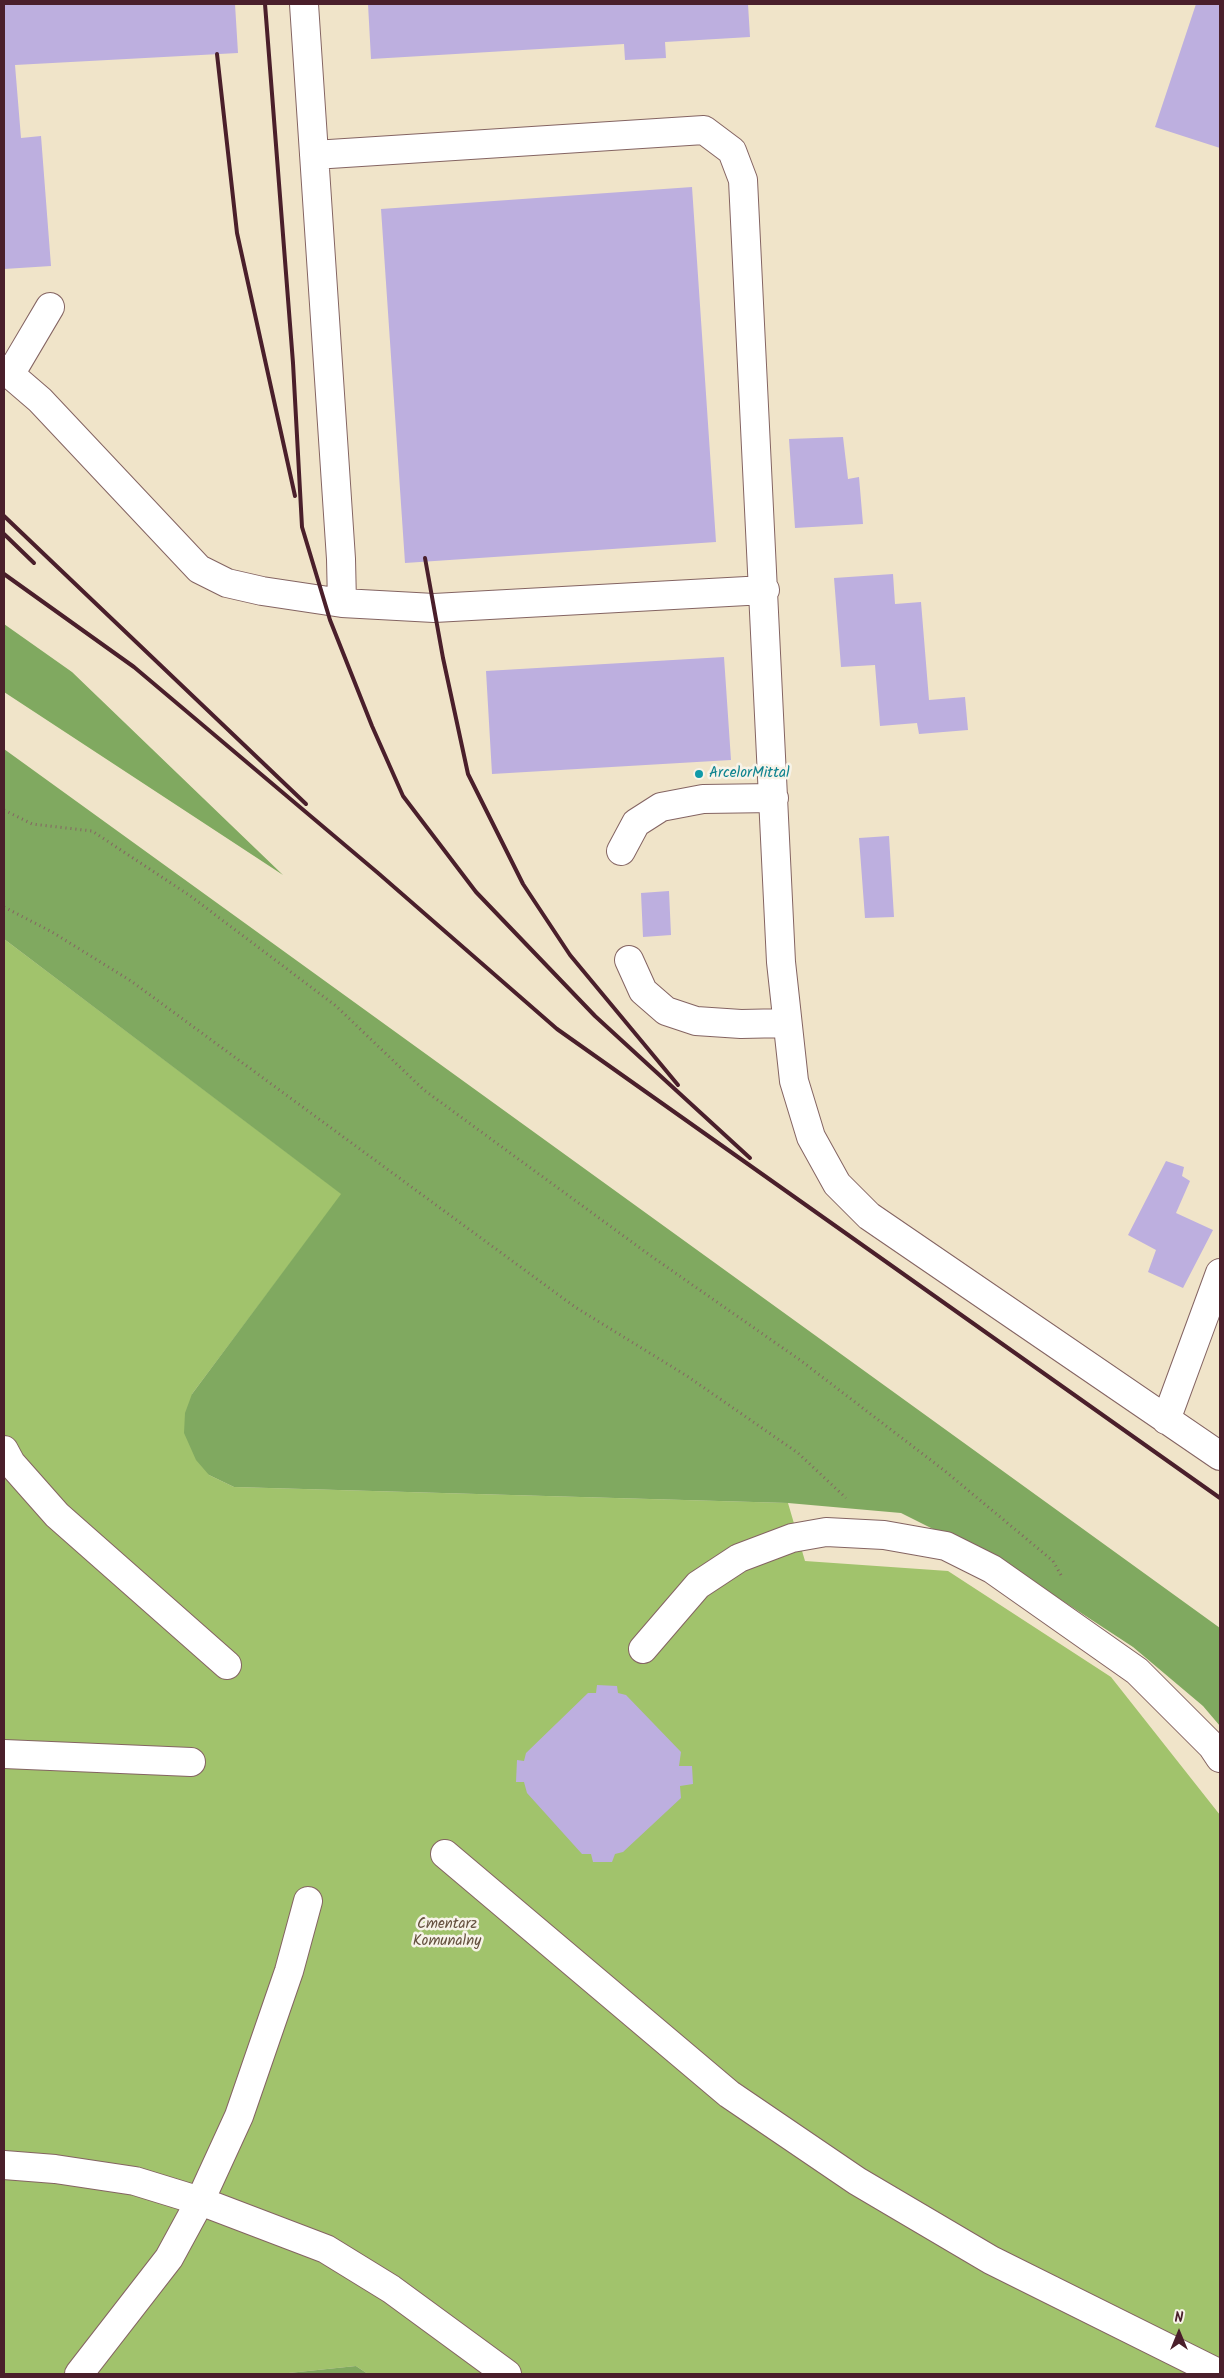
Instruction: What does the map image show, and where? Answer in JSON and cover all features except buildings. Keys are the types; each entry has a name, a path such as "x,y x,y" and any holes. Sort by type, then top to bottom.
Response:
{"street":[{"path":"304,4 341,560 342,603"},
{"path":"314,155 704,130 732,151 743,180 774,798 780,962 794,1081 811,1137 837,1184 869,1216 1220,1456"},
{"path":"50,308 7,371 40,400 199,569 227,582 262,591 342,603 434,608 764,590"},
{"path":"621,851 636,823 661,806 703,799 774,798"},
{"path":"629,960 643,991 666,1011 696,1021 741,1024 787,1023"},
{"path":"1166,1420 1220,1273"},
{"path":"4,1450 11,1463 57,1515 227,1665"},
{"path":"643,1649 698,1585 739,1558 792,1538 826,1532 884,1535 946,1546 992,1569 1137,1671 1212,1746 1220,1758"},
{"path":"4,1754 191,1762"},
{"path":"445,1854 729,2094 858,2181 991,2260 1211,2372"},
{"path":"79,2374 105,2343 168,2258 200,2201 239,2116 289,1971 308,1901"},
{"path":"4,2165 55,2169 135,2181 200,2201 326,2249 391,2289 507,2374"}],"path":[{"path":"4,810 32,824 92,831 189,895 336,1006 424,1090 651,1256 800,1360 945,1470 1053,1561 1063,1578"},
{"path":"4,908 52,932 131,981 576,1308 687,1376 798,1453 884,1535"}],"green space":[{"path":"4,624 72,672 283,875 4,692"},
{"path":"4,749 1220,1628 1220,1726 1203,1706 1133,1647 1017,1571 901,1513 788,1503 234,1487 209,1475 196,1460 184,1433 185,1413 192,1394 341,1194 4,939"},
{"name":"Cmentarz Komunalny","path":"4,939 342,1194 192,1394 209,1475 234,1487 788,1503 805,1561 948,1571 1111,1677 1220,1815 1220,2374 368,2374 356,2366 279,2374 4,2374"},
{"path":"356,2366 368,2374 279,2374"}],"railway":[{"path":"265,4 293,363 302,527 330,620 372,726 403,796 476,892 595,1016 750,1158"},
{"path":"217,54 237,233 295,496"},
{"path":"4,516 306,804"},
{"path":"4,534 34,563"},
{"path":"425,558 443,658 468,774 523,884 570,955 678,1085"},
{"path":"4,574 134,667 378,873 557,1029 1220,1498"}],"place":[{"name":"ArcelorMittal","path":"699,774"}]}
